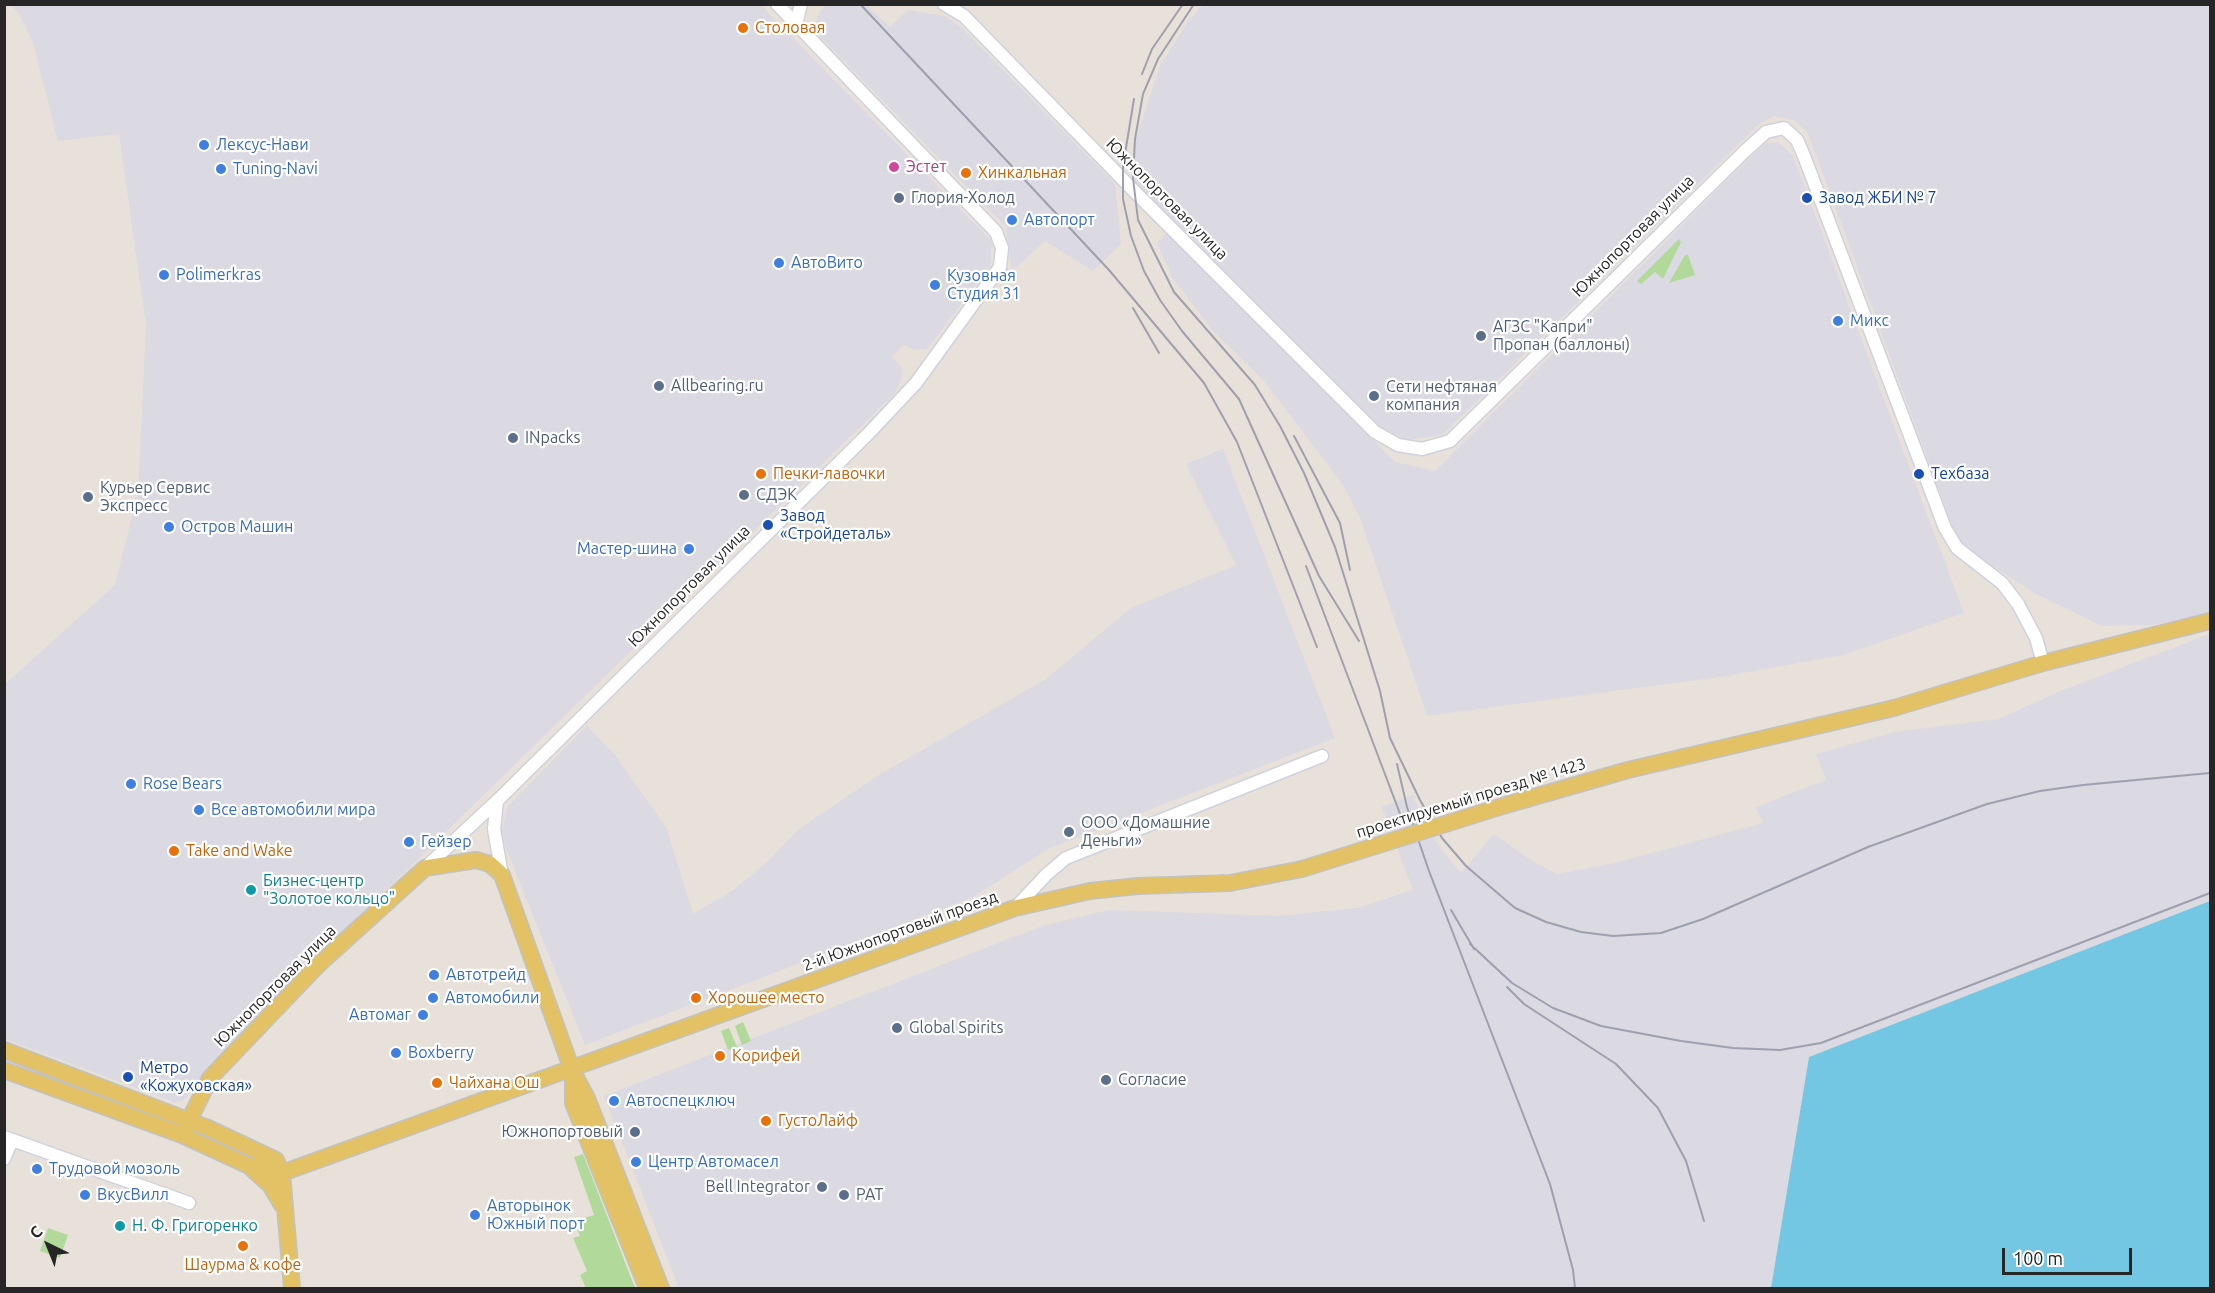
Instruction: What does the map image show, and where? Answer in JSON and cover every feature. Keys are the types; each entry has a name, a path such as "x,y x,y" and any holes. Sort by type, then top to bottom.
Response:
{"main road":[{"path":"2043,663 2211,621"},
{"name":"проектируемый проезд № 1423","path":"1015,908 1090,891 1138,886 1230,883 1302,869 1506,805 1628,770 1933,696 2043,663"},
{"path":"425,868 476,860 490,864 502,875 573,1070 588,1121 647,1288"},
{"name":"Южнопортовая улица","path":"182,1135 210,1078 318,965 425,868"},
{"name":"2-й Южнопортовый проезд","path":"282,1173 573,1070 1015,908"},
{"path":"4,1050 188,1120 276,1160 282,1173 283,1208 292,1288"},
{"path":"4,1070 182,1135 247,1165 282,1173"},
{"path":"588,1121 661,1288"},
{"path":"247,1165 270,1185 283,1208"}],"street":[{"name":"Южнопортовая улица","path":"425,868 497,801 868,434 916,383 1000,267 1002,248 996,232 777,4"},
{"path":"796,24 801,4"},
{"name":"Южнопортовая улица","path":"944,4 964,16 1135,192 1374,431 1398,445 1422,449 1450,441 1745,151 1766,132 1784,128 1797,140 1804,156 1945,528 1957,548 2002,583 2018,604 2036,638 2043,663"},
{"name":"2-й Южнопортовый проезд","path":"1015,908 1047,873 1066,858 1322,756"},
{"path":"497,801 494,829 502,875"},
{"path":"4,1159 8,1139 189,1203"}],"shaded area":[{"path":"10,5 761,5 992,242 990,266 927,349 916,350 903,345 892,357 902,368 901,380 895,393 323,952 250,1025 184,1100 174,1102 5,1039 4,685 115,585 138,493 146,325 119,134 58,141 33,42 18,12"},
{"path":"827,5 866,5 890,27 908,10 945,16 962,28 1115,184 1121,244 1093,271 1045,241 1012,271 1006,227 814,30 820,11"},
{"path":"1203,5 2210,5 2210,614 2152,625 2102,626 2036,594 1959,544 1808,133 1793,120 1774,116 1759,124 1442,435 1407,440 1380,427 1135,184 1135,142 1160,66 1188,21"},
{"path":"1778,142 1793,156 1964,613 1843,655 1726,676 1427,716 1361,520 1343,485 1265,382 1213,331 1172,277 1157,243 1168,232 1395,462 1435,471 1764,144"},
{"path":"1223,449 1335,738 1048,849 973,897 585,1045 506,848 502,831 508,806 587,726 615,755 667,829 693,914 732,891 767,862 799,829 879,775 1046,679 1131,608 1236,565 1186,464"},
{"path":"2210,634 2210,901 1809,1057 1771,1288 679,1288 604,1096 1042,926 1109,910 1280,916 1357,908 1413,890 1382,807 1412,795 1438,845 1461,873 1494,834 1534,862 1557,874 1615,863 1763,823 1756,807 1826,780 1816,754 1895,732 1999,719 2063,690"}],"green space":[{"path":"1679,239 1681,242 1663,279 1655,272 1641,284 1637,281"},
{"path":"1685,255 1688,255 1695,275 1669,283"},
{"path":"743,1022 751,1041 742,1045 735,1026"},
{"path":"729,1028 737,1047 728,1050 721,1031"},
{"path":"583,1154 635,1288 586,1288 580,1275 587,1271 573,1238 580,1236 574,1221 594,1215 574,1157"},
{"path":"48,1228 68,1235 60,1258 40,1251"}],"water":[{"path":"2210,901 2210,1288 1771,1288 1809,1057"}],"railway":[{"path":"1142,74 1152,49 1183,4"},
{"path":"1194,4 1158,59 1143,94 1135,139 1133,178 1138,220 1174,292 1255,385 1280,426 1304,473 1335,547 1380,691 1390,738 1420,800 1442,838 1466,866 1515,908 1546,922 1581,932 1613,936 1661,933 1703,919 1868,847 1987,804 2040,791 2083,785 2210,773"},
{"path":"861,5 1109,270 1204,383 1237,442 1317,647"},
{"path":"1134,99 1123,166 1123,199 1131,236 1144,271 1160,300 1182,331 1239,399 1319,576 1359,641"},
{"path":"1133,308 1159,353"},
{"path":"1294,436 1340,523 1350,570"},
{"path":"1306,566 1402,819"},
{"path":"1397,764 1407,807 1429,871 1550,1184 1573,1270 1575,1288"},
{"path":"1470,944 1512,983 1553,1008 1601,1026 1733,1048 1780,1050 1821,1043 2210,893"},
{"path":"1451,910 1474,949"},
{"path":"1507,987 1524,1004 1616,1064 1658,1108 1686,1161 1704,1221"}],"place":[{"name":"Столовая","path":"743,28"},
{"name":"Лексус-Нави","path":"204,145"},
{"name":"Эстет","path":"894,167"},
{"name":"Tuning-Navi","path":"221,169"},
{"name":"Хинкальная","path":"966,173"},
{"name":"Глория-Холод","path":"899,198"},
{"name":"Завод ЖБИ № 7","path":"1807,198"},
{"name":"Автопорт","path":"1012,220"},
{"name":"АвтоВито","path":"779,263"},
{"name":"Polimerkras","path":"164,275"},
{"name":"Кузовная Студия 31","path":"935,285"},
{"name":"Микс","path":"1838,321"},
{"name":"АГЗС \"Капри\" Пропан (баллоны)","path":"1481,336"},
{"name":"Allbearing.ru","path":"659,386"},
{"name":"Сети нефтяная компания","path":"1374,396"},
{"name":"INpacks","path":"513,438"},
{"name":"Печки-лавочки","path":"761,474"},
{"name":"Техбаза","path":"1919,474"},
{"name":"СДЭК","path":"744,495"},
{"name":"Курьер Сервис Экспресс","path":"88,497"},
{"name":"Завод «Стройдеталь»","path":"768,525"},
{"name":"Остров Машин","path":"169,527"},
{"name":"Мастер-шина","path":"689,549"},
{"name":"Rose Bears","path":"131,784"},
{"name":"Все автомобили мира","path":"199,810"},
{"name":"ООО «Домашние Деньги»","path":"1069,832"},
{"name":"Гейзер","path":"409,842"},
{"name":"Take and Wake","path":"174,851"},
{"name":"Бизнес-центр \"Золотое кольцо\"","path":"251,890"},
{"name":"Автотрейд","path":"434,975"},
{"name":"Автомобили","path":"433,998"},
{"name":"Хорошее место","path":"696,998"},
{"name":"Автомаг","path":"423,1015"},
{"name":"Global Spirits","path":"897,1028"},
{"name":"Boxberry","path":"396,1053"},
{"name":"Корифей","path":"720,1056"},
{"name":"Метро «Кожуховская»","path":"128,1077"},
{"name":"Согласие","path":"1106,1080"},
{"name":"Чайхана Ош","path":"437,1083"},
{"name":"Автоспецключ","path":"614,1101"},
{"name":"ГустоЛайф","path":"766,1121"},
{"name":"Южнопортовый","path":"635,1132"},
{"name":"Центр Автомасел","path":"636,1162"},
{"name":"Трудовой мозоль","path":"37,1169"},
{"name":"Bell Integrator","path":"822,1187"},
{"name":"ВкусВилл","path":"85,1195"},
{"name":"РАТ","path":"844,1195"},
{"name":"Авторынок Южный порт","path":"475,1215"},
{"name":"Н. Ф. Григоренко","path":"120,1226"},
{"name":"Шаурма & кофе","path":"243,1246"}]}
